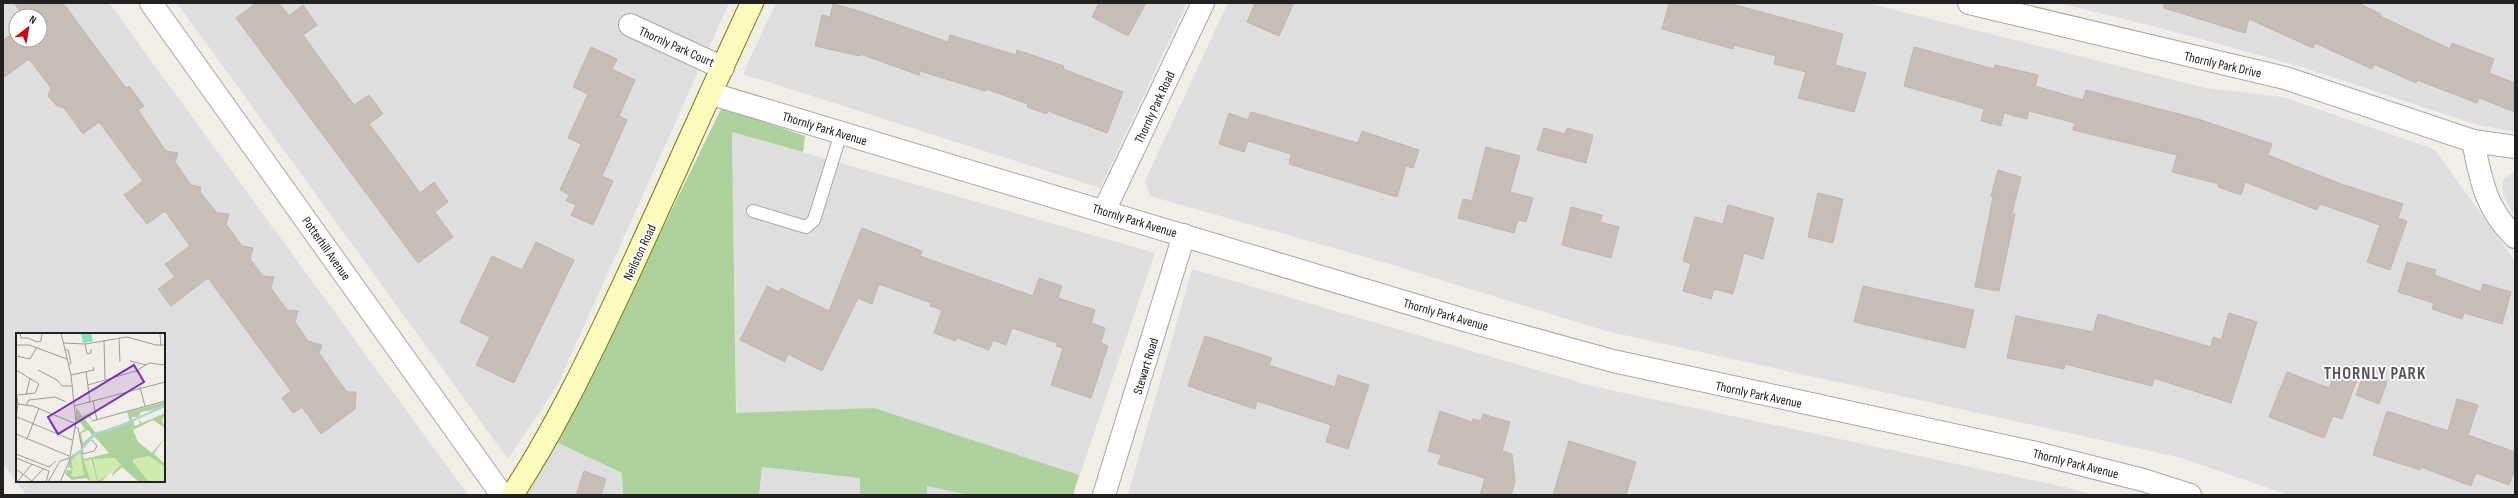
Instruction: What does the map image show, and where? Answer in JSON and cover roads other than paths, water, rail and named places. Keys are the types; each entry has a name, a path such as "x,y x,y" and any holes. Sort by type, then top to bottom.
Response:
{"main road":[{"name":"Neilston Road","path":"512,495 565,405 661,206 752,3"}],"street":[{"name":"Potterhill Avenue","path":"151,3 502,495"},
{"name":"Thornly Park Road","path":"1104,211 1203,3"},
{"name":"Thornly Park Drive","path":"1969,3 2285,78 2473,141 2515,147"},
{"name":"Thornly Park Court","path":"630,25 723,68"},
{"name":"Thornly Park Avenue","path":"712,94 1471,322 1613,361 2032,452 2143,480 2190,495"},
{"path":"2473,141 2483,192 2501,223 2515,237"},
{"name":"Stewart Road","path":"1104,495 1184,236"}],"lane":[{"path":"753,211 806,227 814,220 841,132"}],"district":[{"name":"THORNLY PARK","path":"2375,373"}]}
